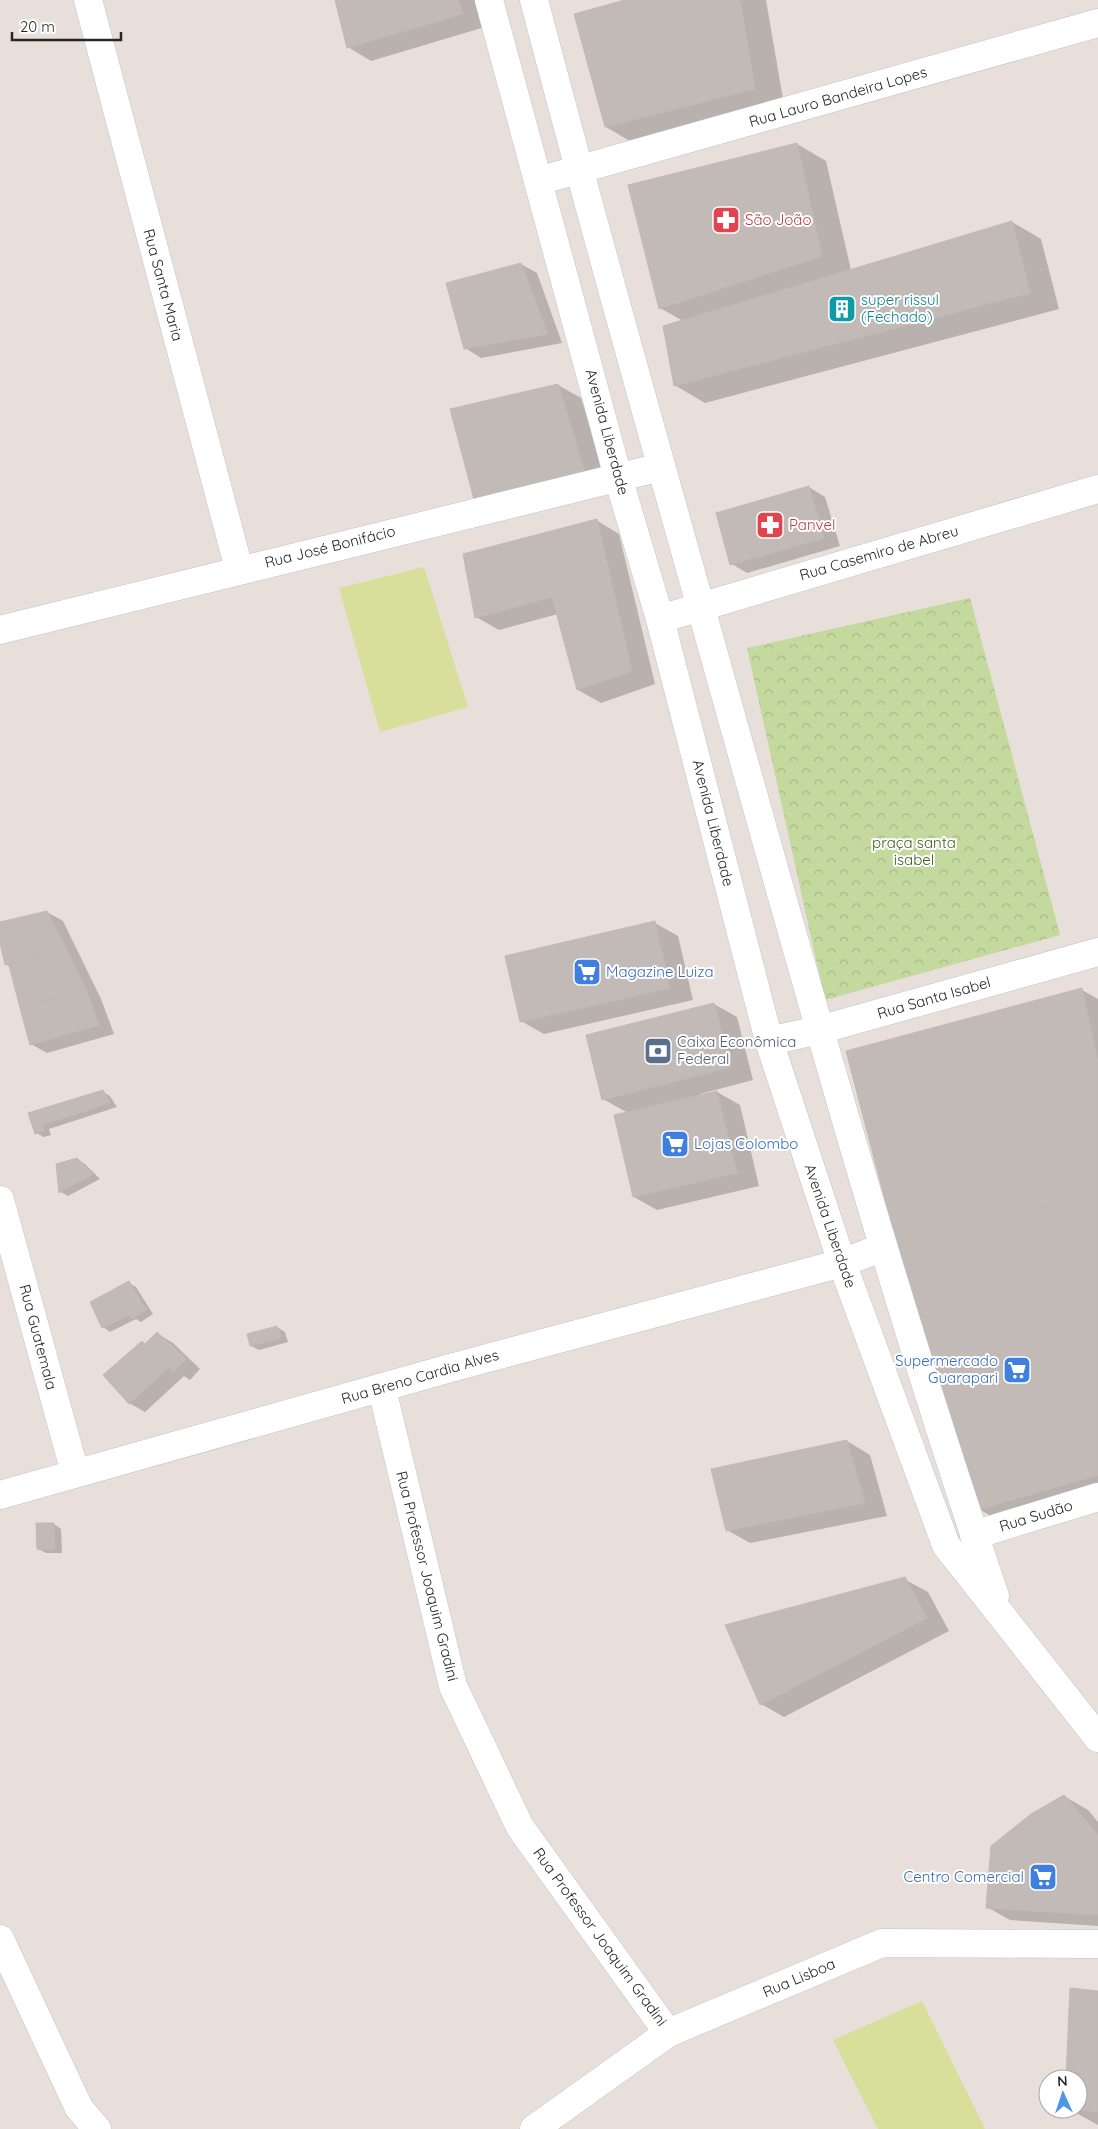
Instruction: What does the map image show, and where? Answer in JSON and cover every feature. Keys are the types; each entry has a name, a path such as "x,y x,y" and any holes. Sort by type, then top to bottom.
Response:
{"street":[{"name":"Rua Santa Maria","path":"88,0 239,569"},
{"name":"Avenida Liberdade","path":"489,0 618,477 660,619 769,1041 842,1263 946,1545 1098,1738"},
{"name":"Avenida Liberdade","path":"534,0 578,170 819,1030 883,1247 974,1534 1003,1619"},
{"name":"Rua Lauro Bandeira Lopes","path":"538,182 1098,23"},
{"name":"Rua José Bonifácio","path":"0,630 239,569 661,467"},
{"name":"Rua Casemiro de Abreu","path":"660,619 700,605 1098,489"},
{"name":"Rua Santa Isabel","path":"769,1041 819,1030 1098,952"},
{"name":"Rua Guatemala","path":"0,1200 75,1473"},
{"name":"Rua Breno Cardia Alves","path":"0,1495 382,1389 454,1367 842,1263 883,1247"},
{"name":"Rua Professor Joaquim Gradini","path":"382,1389 453,1686 520,1826 668,2033"},
{"name":"Rua Sudão","path":"974,1534 1098,1497"},
{"path":"0,1939 78,2108 97,2129"},
{"name":"Rua Lisboa","path":"534,2129 668,2033 882,1942 1098,1944"}],"green space":[{"path":"424,567 468,707 380,732 339,588"},
{"name":"praça santa isabel","path":"970,598 1060,935 825,1000 747,648"},
{"path":"922,2001 985,2129 878,2129 833,2040"}],"building":[{"path":"335,0 458,0 463,14 347,48"},
{"path":"625,0 740,0 755,89 605,127 574,14"},
{"name":"São João","path":"797,143 822,256 659,309 628,185"},
{"name":"super rissul (Fechado)","path":"1012,221 1030,293 674,386 663,326"},
{"path":"521,263 548,334 464,349 446,283"},
{"path":"558,384 585,472 475,503 450,409"},
{"name":"Panvel","path":"809,486 824,538 730,565 716,513"},
{"path":"597,519 632,671 577,690 552,597 475,618 463,554"},
{"path":"47,911 66,948 5,965 0,943 0,922"},
{"name":"Magazine Luiza","path":"655,921 670,988 520,1022 505,956"},
{"path":"66,948 86,989 20,1008 9,965"},
{"path":"1082,988 1098,1062 1098,1193 897,1246 846,1051"},
{"path":"86,989 99,1025 30,1045 20,1008"},
{"name":"Caixa Econômica Federal","path":"714,1003 731,1067 602,1100 586,1035"},
{"path":"103,1090 110,1103 42,1125 44,1131 35,1134 28,1113"},
{"name":"Lojas Colombo","path":"717,1091 737,1173 633,1197 614,1115"},
{"path":"77,1158 93,1174 59,1193 56,1164"},
{"name":"Supermercado Guarapari","path":"1098,1193 1098,1475 978,1510 897,1246"},
{"path":"129,1281 146,1310 132,1319 129,1315 102,1328 90,1302"},
{"path":"277,1326 281,1338 250,1346 247,1334"},
{"path":"157,1332 186,1359 173,1372 169,1367 129,1404 103,1375 142,1341 145,1344"},
{"path":"847,1440 865,1503 726,1531 711,1469"},
{"path":"36,1523 54,1523 55,1550 37,1549"},
{"path":"905,1577 927,1618 760,1705 725,1625"},
{"name":"Centro Comercial","path":"1064,1795 1098,1835 1098,1915 986,1908 991,1846 1031,1814"},
{"path":"1070,1988 1098,1991 1098,2112 1088,2111 1088,2069 1066,2069"}],"place":[{"name":"São João","path":"726,220"},
{"name":"super rissul (Fechado)","path":"842,309"},
{"name":"Panvel","path":"770,525"},
{"name":"Magazine Luiza","path":"587,972"},
{"name":"Caixa Econômica Federal","path":"658,1051"},
{"name":"Lojas Colombo","path":"675,1144"},
{"name":"Supermercado Guarapari","path":"1017,1370"},
{"name":"Centro Comercial","path":"1043,1877"}]}
